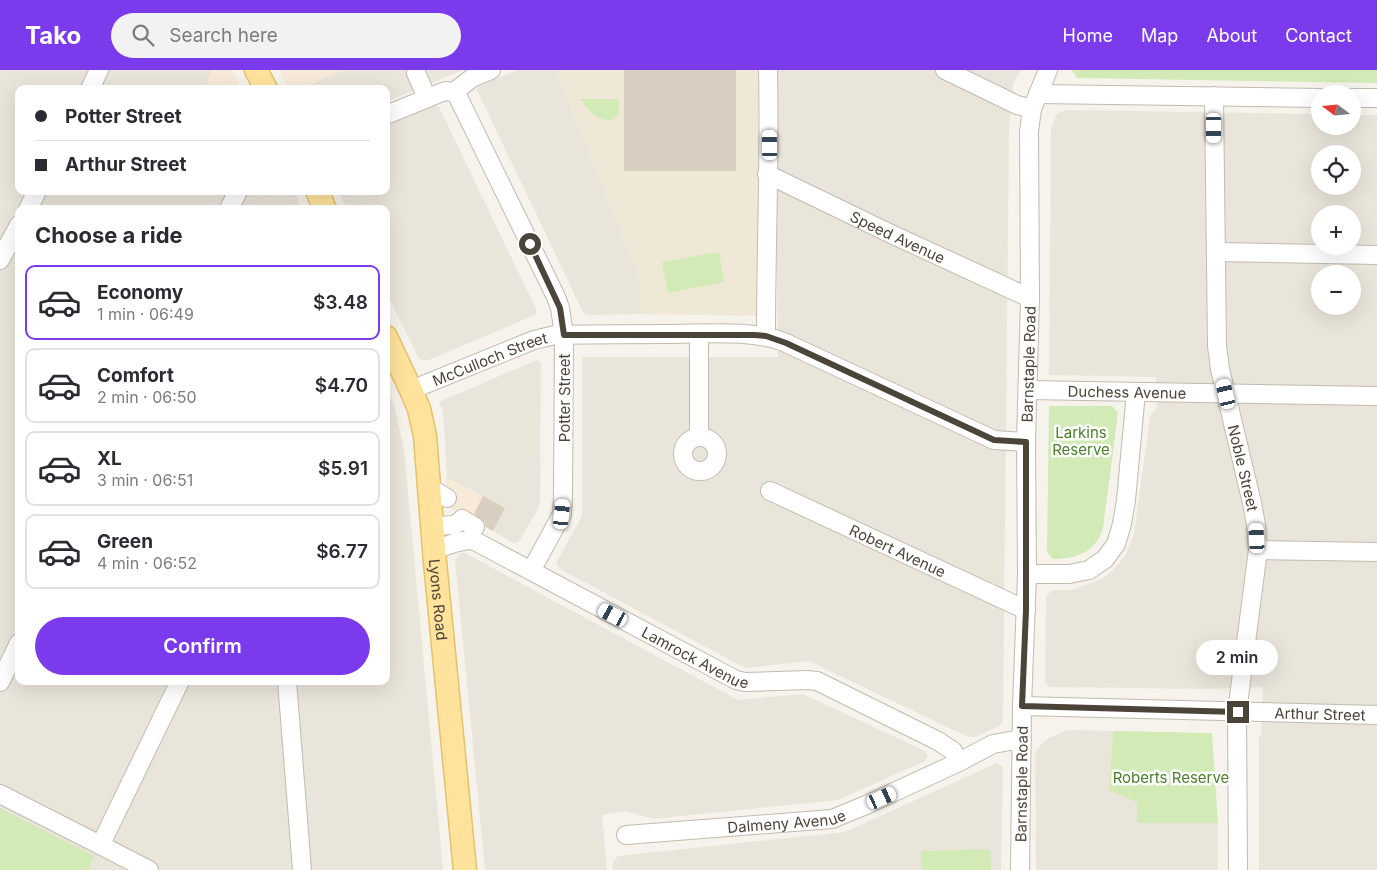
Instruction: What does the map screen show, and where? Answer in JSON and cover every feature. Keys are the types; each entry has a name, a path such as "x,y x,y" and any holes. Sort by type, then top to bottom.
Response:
{"main road":[{"path":"256,70 264,85"},
{"name":"Lyons Road","path":"390,345 419,409 438,493 433,526 465,870"}],"street":[{"path":"92,85 99,70"},
{"path":"390,113 446,91 454,92 472,78 492,70"},
{"path":"766,336 770,145 768,70"},
{"path":"946,70 1017,105 1035,101 1214,96 1311,98"},
{"name":"Barnstaple Road","path":"1020,870 1022,706 1027,574 1026,442 1030,298 1029,131 1035,101 1048,70"},
{"path":"416,73 427,98"},
{"name":"Potter Street","path":"454,92 560,308 564,335 564,497 562,514 531,571"},
{"name":"Noble Street","path":"1214,96 1216,346 1252,503 1258,550 1238,712 1238,870"},
{"path":"1361,98 1377,98"},
{"name":"Speed Avenue","path":"768,174 889,233 1030,298"},
{"path":"0,260 15,232"},
{"path":"1216,252 1377,255"},
{"path":"699,334 699,436"},
{"name":"McCulloch Street","path":"411,390 534,340 564,335 699,334 766,336 786,343 994,440 1026,442"},
{"name":"Duchess Avenue","path":"1028,390 1377,396"},
{"path":"1027,574 1069,574 1090,570 1105,559 1116,544 1126,500 1136,392"},
{"name":"Robert Avenue","path":"770,492 1026,610"},
{"path":"433,526 468,523"},
{"name":"Lamrock Avenue","path":"435,549 463,540 473,540 736,680 745,682 816,681 938,741 953,751 959,762"},
{"path":"1258,550 1377,552"},
{"path":"0,682 15,651"},
{"path":"101,844 178,685"},
{"path":"286,685 302,870"},
{"name":"Arthur Street","path":"1022,706 1377,714"},
{"name":"Dalmeny Avenue","path":"626,835 832,819 959,762 993,744 1022,739"},
{"path":"0,794 149,870"}],"shaded area":[{"path":"0,70 213,70 206,85 15,85 15,195 296,195 300,205 15,205 15,685 390,685 390,396 394,405 404,449 443,870 0,870"},
{"path":"213,70 232,70 240,85 206,85"},
{"path":"279,70 343,70 308,85 287,85"},
{"path":"343,70 463,70 390,100 390,85 308,85"},
{"path":"517,70 556,70 640,279 640,314 590,315 585,314 582,310 477,90 478,87"},
{"path":"556,70 758,70 759,316 640,314 640,279"},
{"path":"775,70 1021,70 1013,84 1009,128 1003,721 999,726 975,737 968,737 809,661 745,668 560,569 556,563 582,516 582,358 778,357"},
{"path":"435,105 439,107 537,311 535,315 426,361 419,359 390,300 390,205 345,205 340,195 390,195 390,124"},
{"path":"1066,110 1311,114 1311,135 1361,135 1361,115 1377,115 1377,870 1259,870 1259,737 1261,734 1263,689 1260,687 1213,689 1049,687 1045,683 1046,597 1052,590 1072,590 1102,579 1125,556 1134,534 1150,417 1157,407 1156,377 1049,375 1051,128 1057,114"},
{"path":"537,360 541,362 540,501 539,507 520,540 513,543 493,531 505,508 447,478 443,409 439,402"},
{"path":"445,477 505,508 493,531 454,511 450,507"},
{"path":"460,553 465,553 738,700 803,694 925,751 928,756 925,761 838,800 653,819 626,811 602,815 607,870 485,870 455,560"},
{"path":"1067,730 1113,731 1109,790 1137,803 1138,823 1218,823 1218,870 1036,870 1035,753 1045,740"},
{"path":"997,763 1003,767 1001,870 613,870 612,865 617,856 845,832"}],"green space":[{"path":"1072,70 1377,70 1377,83 1077,78"},
{"path":"581,99 619,99 619,114 612,120 602,119 590,111"},
{"path":"719,252 724,282 668,293 662,262"},
{"name":"Larkins Reserve","path":"1049,406 1112,406 1118,413 1103,528 1100,536 1090,549 1078,555 1053,559 1047,552"},
{"name":"Roberts Reserve","path":"1113,731 1212,733 1218,823 1137,823 1137,803 1109,790"},
{"path":"0,808 94,856 88,870 0,870"},
{"path":"990,849 991,870 922,870 921,851"}],"building":[{"path":"624,70 736,70 736,171 624,171"},
{"path":"483,496 505,508 493,531 486,527 484,522 474,514"}],"route":[{"path":"530,244 556,297 563,320 564,335 699,334 766,336 786,343 994,440 1026,442 1027,574 1022,706 1238,712"}]}
